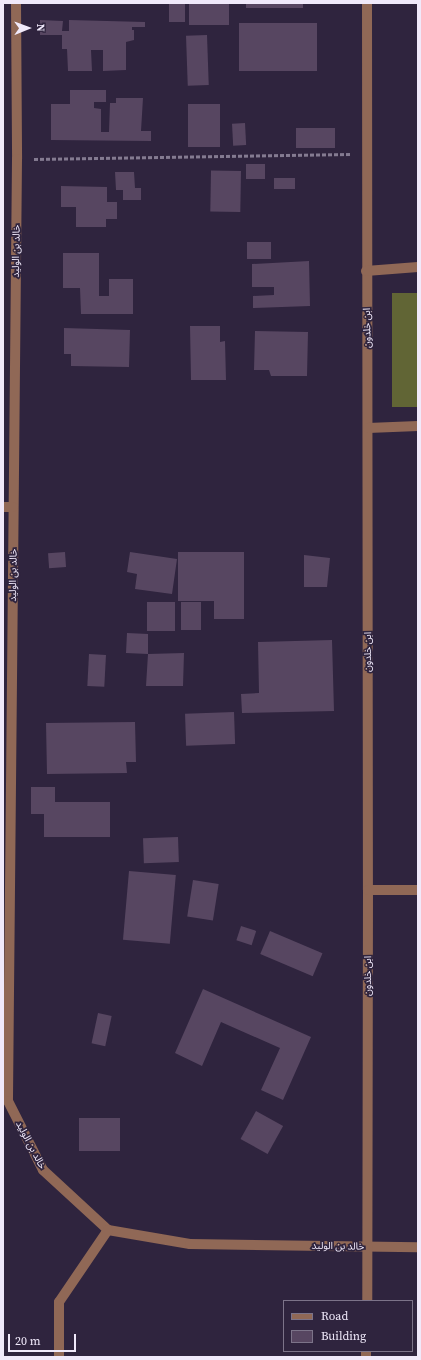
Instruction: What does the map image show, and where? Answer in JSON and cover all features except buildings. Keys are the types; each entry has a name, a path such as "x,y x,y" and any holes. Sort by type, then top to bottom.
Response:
{"street":[{"name":"خالد بن الوليد","path":"16,3 17,159 8,507 8,1101 43,1170 108,1230 190,1244 418,1247"},
{"name":"ابن خلدون","path":"366,3 366,270 368,428 367,1300"},
{"path":"366,270 418,267"},
{"path":"368,428 418,426"},
{"path":"368,890 418,890"},
{"path":"59,1357 59,1302 108,1230"}],"path":[{"path":"17,159 367,154"}],"green space":[{"path":"392,293 418,293 418,407 392,407"}]}
